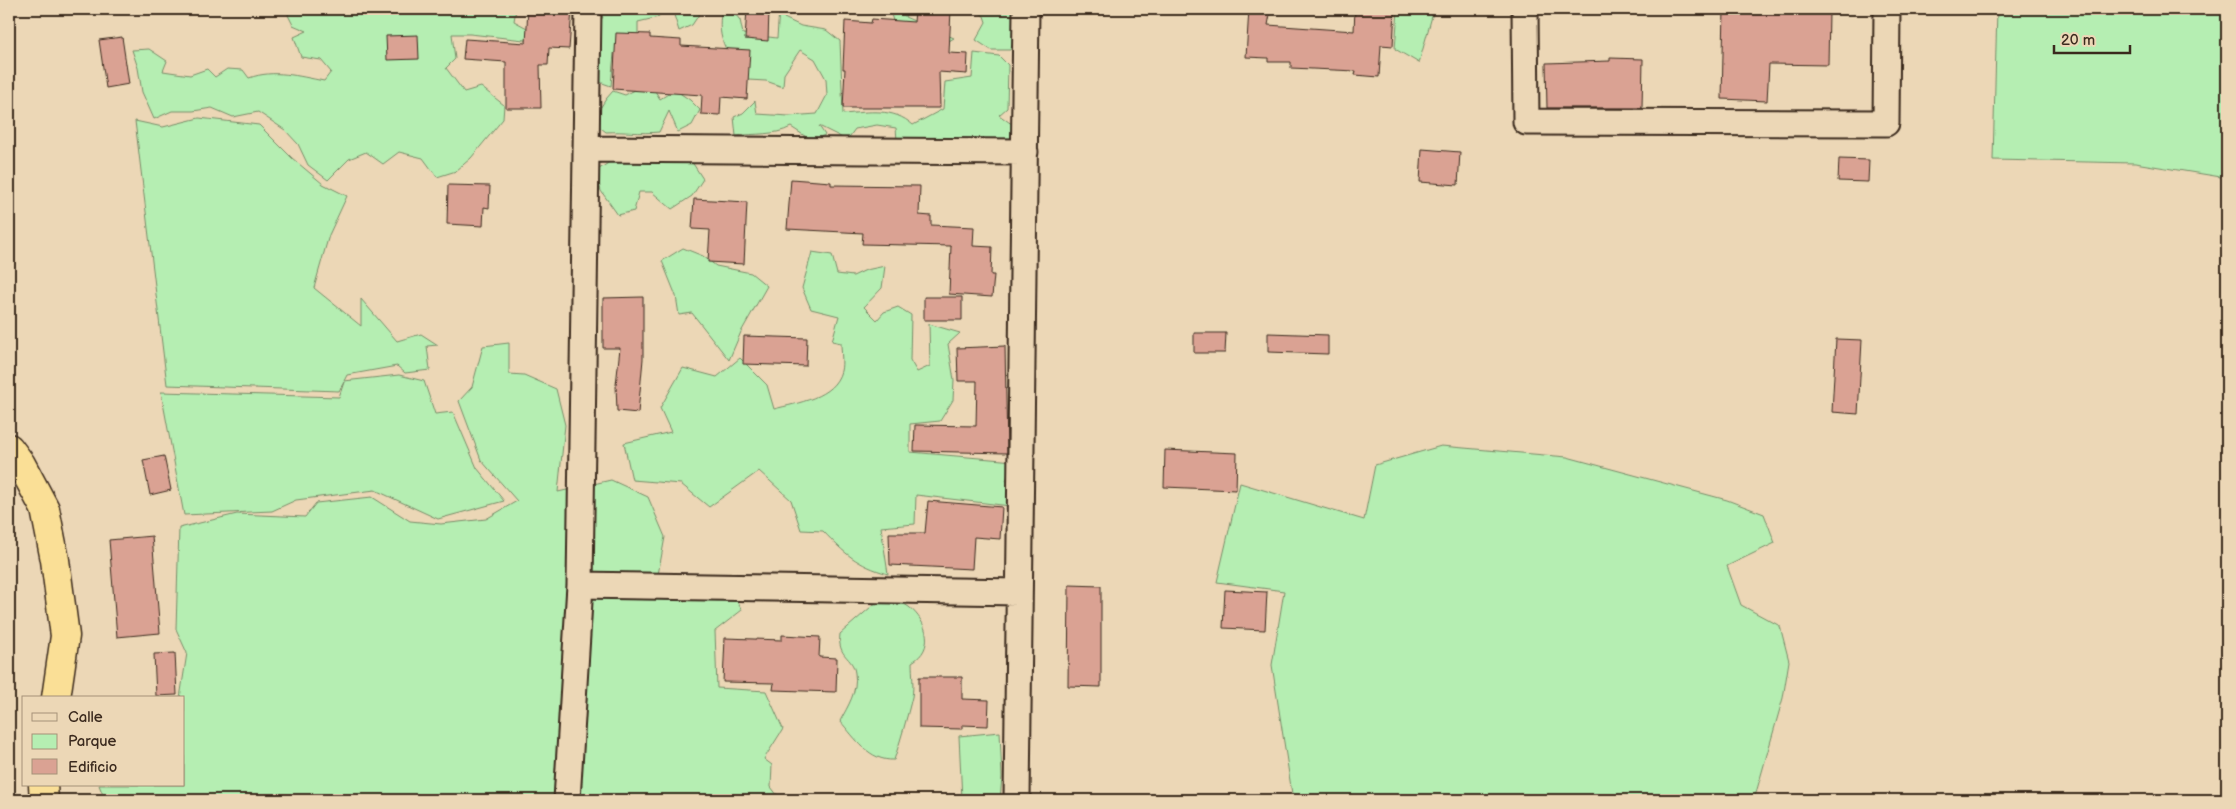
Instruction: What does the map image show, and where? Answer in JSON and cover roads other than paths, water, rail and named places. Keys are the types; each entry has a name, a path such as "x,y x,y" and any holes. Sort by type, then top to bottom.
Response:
{"highway":[{"path":"9,448 21,464 45,509 53,552 64,636 56,696"},
{"path":"44,786 44,800"}],"street":[{"path":"567,800 580,585 588,9"},
{"path":"1017,800 1026,9"},
{"path":"1525,9 1526,122 1886,123 1887,9"},
{"path":"587,148 1025,152"},
{"path":"580,585 1019,592"}]}
